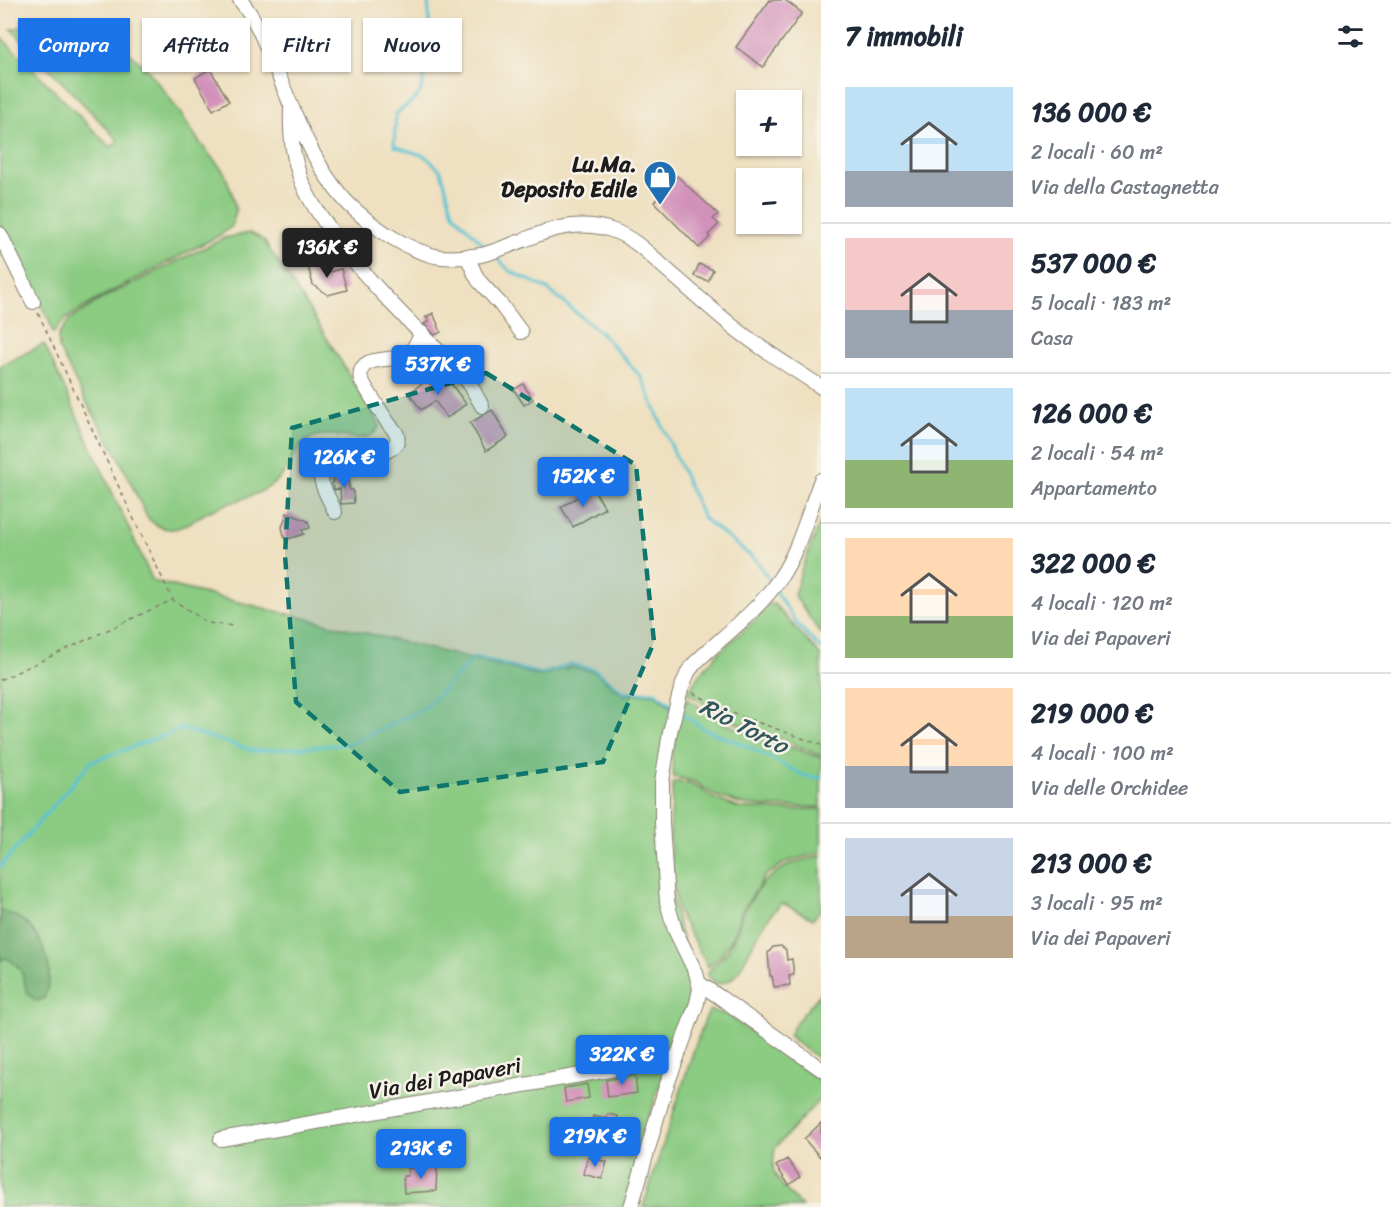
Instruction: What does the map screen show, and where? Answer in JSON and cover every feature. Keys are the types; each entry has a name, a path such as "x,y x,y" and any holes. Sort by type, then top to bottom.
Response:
{"street":[{"path":"240,0 258,27 291,106 321,166 342,197 376,227 422,252 442,257 474,255 570,226 599,227 619,233 641,246 740,332 821,387"},
{"path":"291,106 292,147 300,177 310,200 335,238 361,271 466,379 482,406"},
{"path":"0,234 33,302"},
{"path":"474,255 475,274 521,332"},
{"path":"335,512 322,481 323,472 334,465 380,454 393,446 397,439 396,433 361,380 360,372 364,365 371,361 405,355 415,346 422,333"},
{"path":"631,1207 676,1058 697,1004 700,984 672,922 665,886 662,789 667,751 679,695 688,672 695,663 749,613 769,592 785,570 821,480"},
{"path":"700,984 821,1069"},
{"name":"Via dei Papaveri","path":"221,1139 676,1058"}],"path":[{"path":"33,302 173,600 208,623 233,626"},
{"path":"0,680 173,600"},
{"path":"679,695 686,690 721,709 821,745"}],"highlighted area":[{"path":"486,373 636,465 654,642 603,762 400,792 296,702 285,555 292,428"}],"green space":[{"path":"18,27 18,36 11,29"},
{"path":"0,36 18,54 18,72 36,72 110,147 117,143 117,139 52,72 130,72 130,53 142,64 142,72 149,72 160,85 200,143 224,172 236,211 232,226 222,234 103,296 67,318 53,333 49,320 0,227"},
{"path":"249,233 264,241 304,301 380,425 375,433 368,437 329,435 309,439 279,479 263,490 208,512 181,527 164,528 147,517 117,454 84,398 59,349 58,336 69,320 103,298 224,238"},
{"path":"44,344 153,581 541,676 571,667 595,672 623,695 655,694 673,709 657,839 693,988 643,1135 624,1207 0,1207 0,366"},
{"path":"821,520 821,634 794,595"},
{"path":"768,604 774,604 821,656 821,756 772,735 722,718 688,693 709,663 757,618"},
{"path":"687,698 723,723 821,758 821,807 764,807 740,804 714,795 697,783 673,777 672,753 679,719"},
{"path":"673,782 688,783 713,798 739,808 821,809 821,852 786,862 766,875 741,912 733,937 722,954 708,967 678,912 672,879 670,835"},
{"path":"821,855 821,909 813,919 782,903 762,928 737,974 730,980 719,984 711,980 707,973 727,952 742,914 761,885 790,864"},
{"path":"0,909 28,925 38,938 46,955 49,982 44,998 38,1001 32,998 26,990 22,972 18,967 7,958 0,960"},
{"path":"821,993 821,1060 789,1035 797,1021"},
{"path":"710,1010 727,1015 821,1081 821,1098 775,1148 773,1164 776,1177 802,1207 643,1207 694,1049"}],"building":[{"path":"770,0 785,0 802,13 763,67 736,47"},
{"path":"205,72 212,72 229,101 213,110 195,78"},
{"path":"677,176 718,214 713,219 719,224 699,248 654,202"},
{"path":"326,261 329,272 341,269 347,290 328,295 313,285 308,266"},
{"path":"699,264 713,270 708,281 694,276"},
{"path":"433,313 441,332 435,335 424,324 429,321 426,317"},
{"path":"444,374 466,404 447,418 435,401 421,410 409,393 427,380 430,384"},
{"path":"523,384 533,399 524,405 514,390"},
{"path":"492,410 508,437 486,451 470,423"},
{"path":"346,473 350,490 353,490 354,503 341,504 340,489 334,490 332,477"},
{"path":"593,488 605,508 573,527 561,507"},
{"path":"287,513 308,521 310,528 302,530 304,534 285,540 282,527"},
{"path":"781,946 786,950 787,960 792,959 794,975 789,976 790,985 774,987 772,976 770,976 768,953 773,947"},
{"path":"635,1075 637,1093 608,1097 606,1080"},
{"path":"587,1084 589,1098 566,1102 564,1088"},
{"path":"608,1114 618,1116 613,1138 589,1132 593,1116 606,1119"},
{"path":"821,1123 821,1158 804,1139"},
{"path":"588,1157 607,1162 602,1179 583,1174"},
{"path":"787,1159 800,1177 789,1185 776,1166"},
{"path":"437,1164 436,1191 404,1193 403,1176 408,1176 408,1168"}],"waterway":[{"path":"428,0 429,35 422,87 416,98 396,114 394,146 425,156 441,171 453,213 487,248"},
{"path":"494,255 510,271 546,288 601,333 641,377 703,518 756,560 772,584"},
{"path":"775,590 797,624 821,649"},
{"name":"Rio Torto","path":"0,867 91,762 182,729 255,751 350,744 425,708 475,657 541,674 571,664 595,670 625,693 655,692 672,705"},
{"name":"Rio Torto","path":"679,711 706,730 747,746 805,776 821,778"}],"place":[{"name":"Lu.Ma. Deposito Edile","path":"660,206"}]}
